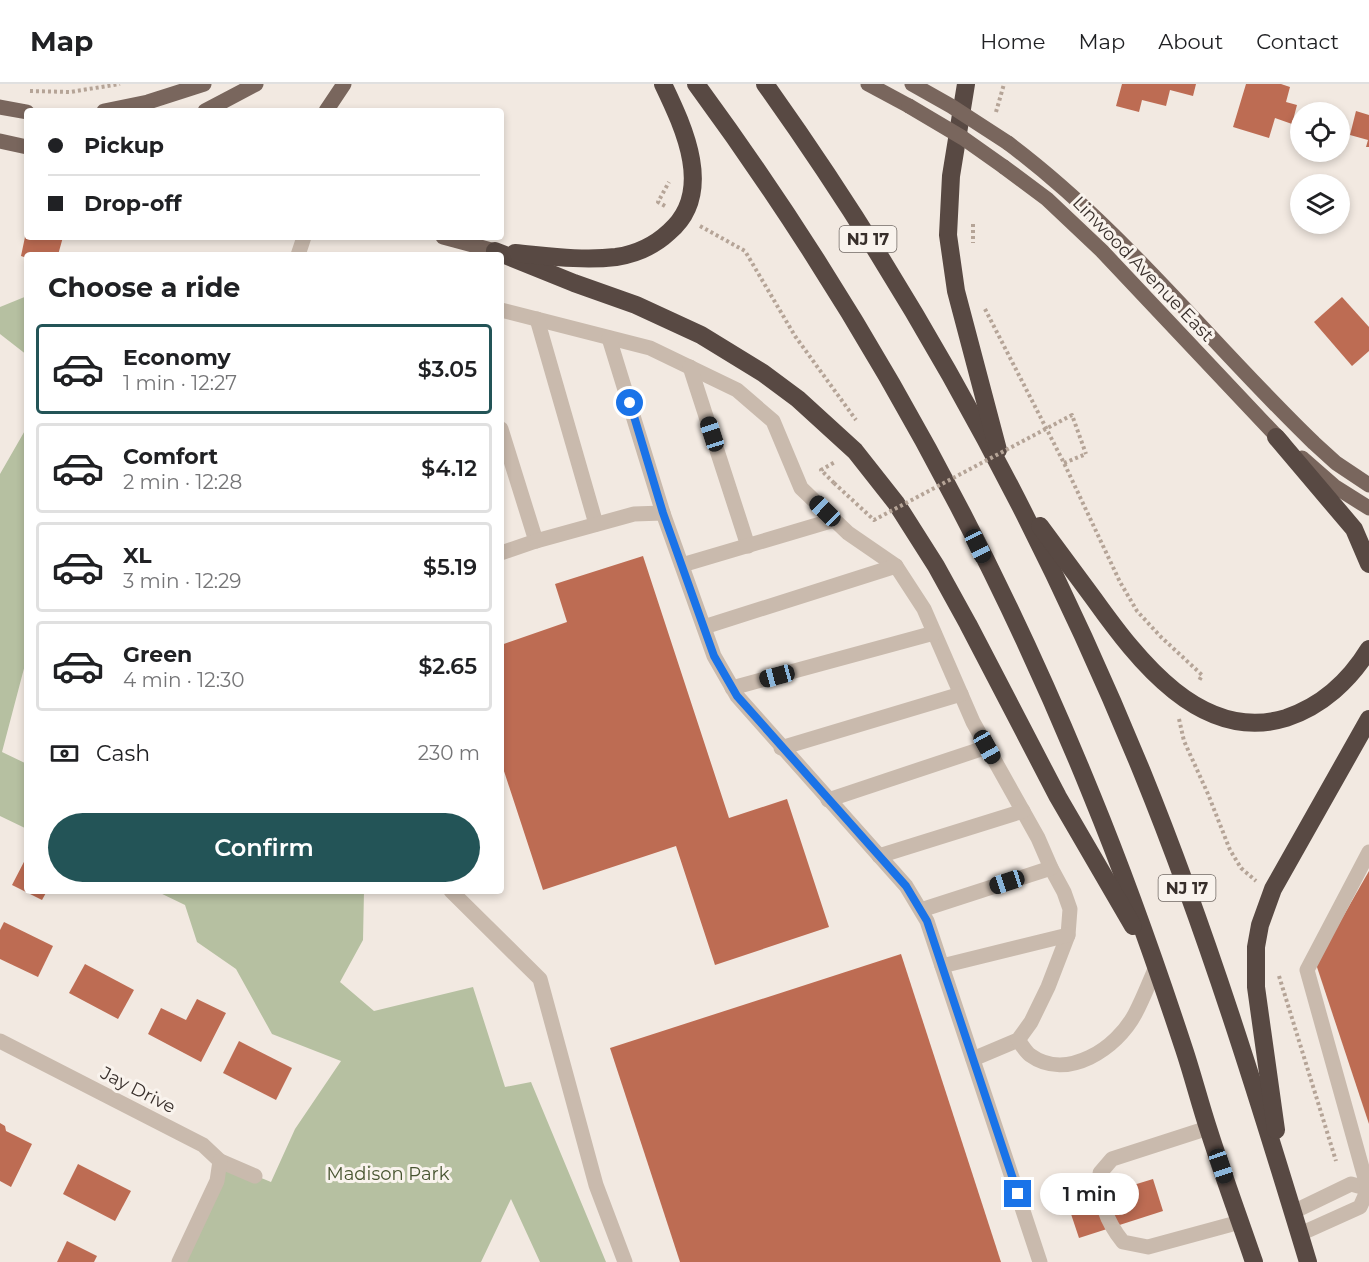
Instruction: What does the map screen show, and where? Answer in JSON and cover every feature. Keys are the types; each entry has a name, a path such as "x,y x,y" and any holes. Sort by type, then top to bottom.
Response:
{"highway":[{"path":"504,254 576,258 630,254 662,239 684,216 693,190 691,157 681,122 663,84"},
{"name":"NJ 17","path":"696,84 744,151 850,315 914,424 1019,629 1071,744 1115,854 1186,1054 1208,1128 1254,1262"},
{"name":"NJ 17","path":"765,84 802,138 917,320 1006,480 1069,605 1142,773 1204,937 1309,1261"},
{"path":"773,84 802,138"},
{"path":"966,84 951,176 948,235 956,291 1006,480 1131,649 1169,687 1216,715 1248,723 1266,722 1299,714 1341,685 1352,674 1369,649"},
{"path":"504,256 636,305 701,335 763,373 798,399 855,451 896,503 936,566 1058,797 1156,967"},
{"path":"1276,436 1354,529 1369,564"},
{"path":"1283,1179 1259,1012 1255,968 1256,946 1260,925 1273,889 1369,719"}],"main road":[{"path":"132,108 204,84"},
{"path":"211,108 256,84"},
{"path":"328,108 344,84"},
{"name":"Linwood Avenue East","path":"868,84 963,138 1047,199 1102,251 1276,436 1334,486 1369,508"},
{"name":"Linwood Avenue East","path":"912,84 992,132 1057,182 1110,230 1314,443 1336,463 1369,485"},
{"path":"0,107 24,111"},
{"path":"0,141 24,146"},
{"path":"453,240 492,252"}],"street":[{"path":"504,311 650,348 737,390 773,421 801,488 848,533 896,566 924,609 961,694 987,747 1038,838 1064,891 1070,909 1068,935 1035,1014 1018,1040 973,1059"},
{"path":"537,319 596,524"},
{"path":"609,338 663,513 714,656 737,696 906,886 927,921 1040,1262"},
{"path":"690,368 748,546"},
{"path":"504,439 536,541"},
{"path":"504,552 634,514 663,513"},
{"path":"682,565 834,520"},
{"path":"704,627 896,566"},
{"path":"732,688 934,633"},
{"path":"781,748 961,694"},
{"path":"828,800 987,747"},
{"path":"879,856 1023,811"},
{"path":"1300,1234 1360,1207 1369,1189 1307,970 1369,852"},
{"path":"921,910 1051,868"},
{"path":"454,894 540,979 596,1185 625,1262"},
{"path":"942,966 1068,935"},
{"path":"1018,1040 1030,1054 1057,1065 1073,1063 1089,1057 1108,1046 1135,1015 1156,967"},
{"name":"Jay Drive","path":"0,1041 203,1145 220,1161 255,1176"},
{"path":"1208,1128 1112,1159 1100,1173 1100,1191 1110,1225 1123,1242 1148,1247 1240,1222"},
{"path":"179,1262 218,1181 220,1161"},
{"path":"1293,1212 1351,1185 1369,1189"}],"path":[{"path":"27,91 70,92 120,84"},
{"path":"992,132 1004,84"},
{"path":"670,172 669,184 658,202 745,251 795,336 857,421"},
{"path":"855,451 821,470 874,520 1072,415 1086,454 1064,463"}],"green space":[{"path":"24,297 24,353 0,334 0,307"},
{"path":"24,432 24,668 2,752 24,763 24,828 0,816 0,474"},
{"name":"Madison Park","path":"162,894 364,894 363,940 340,982 374,1011 473,987 505,1087 531,1082 606,1262 540,1262 511,1199 481,1262 179,1262 220,1161 271,1182 295,1129 341,1061 272,1034 236,969 197,942 185,905"}],"building":[{"path":"1122,84 1196,84 1193,96 1170,90 1166,106 1142,100 1139,112 1116,106"},
{"path":"1246,84 1281,84 1290,87 1286,102 1290,103 1290,123 1275,118 1269,138 1233,127"},
{"path":"1356,111 1369,115 1369,147 1366,147 1368,140 1350,135"},
{"path":"24,240 62,240 59,252 24,252 24,257 21,256"},
{"path":"1342,297 1369,327 1369,351 1352,366 1314,322"},
{"path":"643,556 729,818 787,799 829,927 715,965 676,846 543,890 504,771 504,644 567,622 555,584"},
{"path":"24,862 24,891 12,885"},
{"path":"1369,871 1369,1124 1316,964"},
{"path":"30,894 45,894 42,900"},
{"path":"4,922 53,946 38,977 0,959 0,930"},
{"path":"901,954 1001,1262 680,1262 610,1048"},
{"path":"85,964 134,990 118,1019 69,993"},
{"path":"197,999 226,1013 201,1062 148,1034 161,1008 186,1020"},
{"path":"239,1041 292,1068 276,1100 223,1073"},
{"path":"0,1123 5,1126 6,1131 32,1144 11,1187 0,1181"},
{"path":"78,1164 131,1191 115,1221 63,1194"},
{"path":"1153,1179 1163,1211 1079,1238 1068,1205"},
{"path":"67,1241 97,1256 94,1262 57,1262"}],"route":[{"path":"630,403 663,513 714,656 737,696 906,886 927,921 1018,1194"}]}
